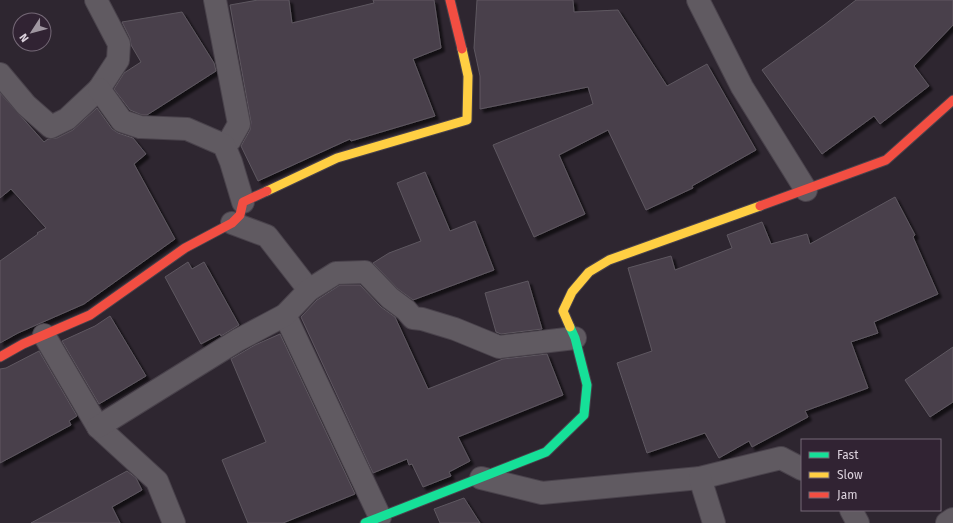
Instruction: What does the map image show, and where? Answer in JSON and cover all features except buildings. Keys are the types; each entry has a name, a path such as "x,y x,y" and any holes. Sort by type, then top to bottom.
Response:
{"street":[{"path":"0,74 26,105 51,127 67,119 99,89 118,60 119,44 96,0"},
{"path":"215,0 239,124 230,140 224,145"},
{"path":"243,202 337,158 467,120 468,76 450,0"},
{"path":"698,0 742,87 806,190"},
{"path":"0,357 23,344 90,316 185,248 232,223 240,216 243,202 231,162 224,145 187,129 140,127 122,121 99,89"},
{"path":"285,315 372,520 546,452 584,415 587,385 575,338 563,311 572,292 589,272 609,260 886,160 953,100"},
{"path":"232,223 267,236 309,290"},
{"path":"98,427 238,340 285,315 309,290 336,273 365,272 390,298 414,318 422,319 455,330 499,347 575,338"},
{"path":"44,335 98,427 157,482 174,523"},
{"path":"480,478 542,493 700,478 782,458 801,468"},
{"path":"700,478 714,523"},
{"path":"852,511 858,523"},
{"path":"947,523 953,519"}],"traffic: fast":[{"path":"365,523 546,452 584,415 587,385 575,338 570,327"}],"traffic: slow":[{"path":"267,191 337,158 467,120 468,76 462,49"},
{"path":"570,327 563,311 572,292 589,272 609,260 760,206"}],"traffic: jam":[{"path":"450,0 462,49"},
{"path":"760,206 886,160 953,100"},
{"path":"0,357 23,344 90,315 185,248 232,223 240,215 243,202 267,191"}]}
